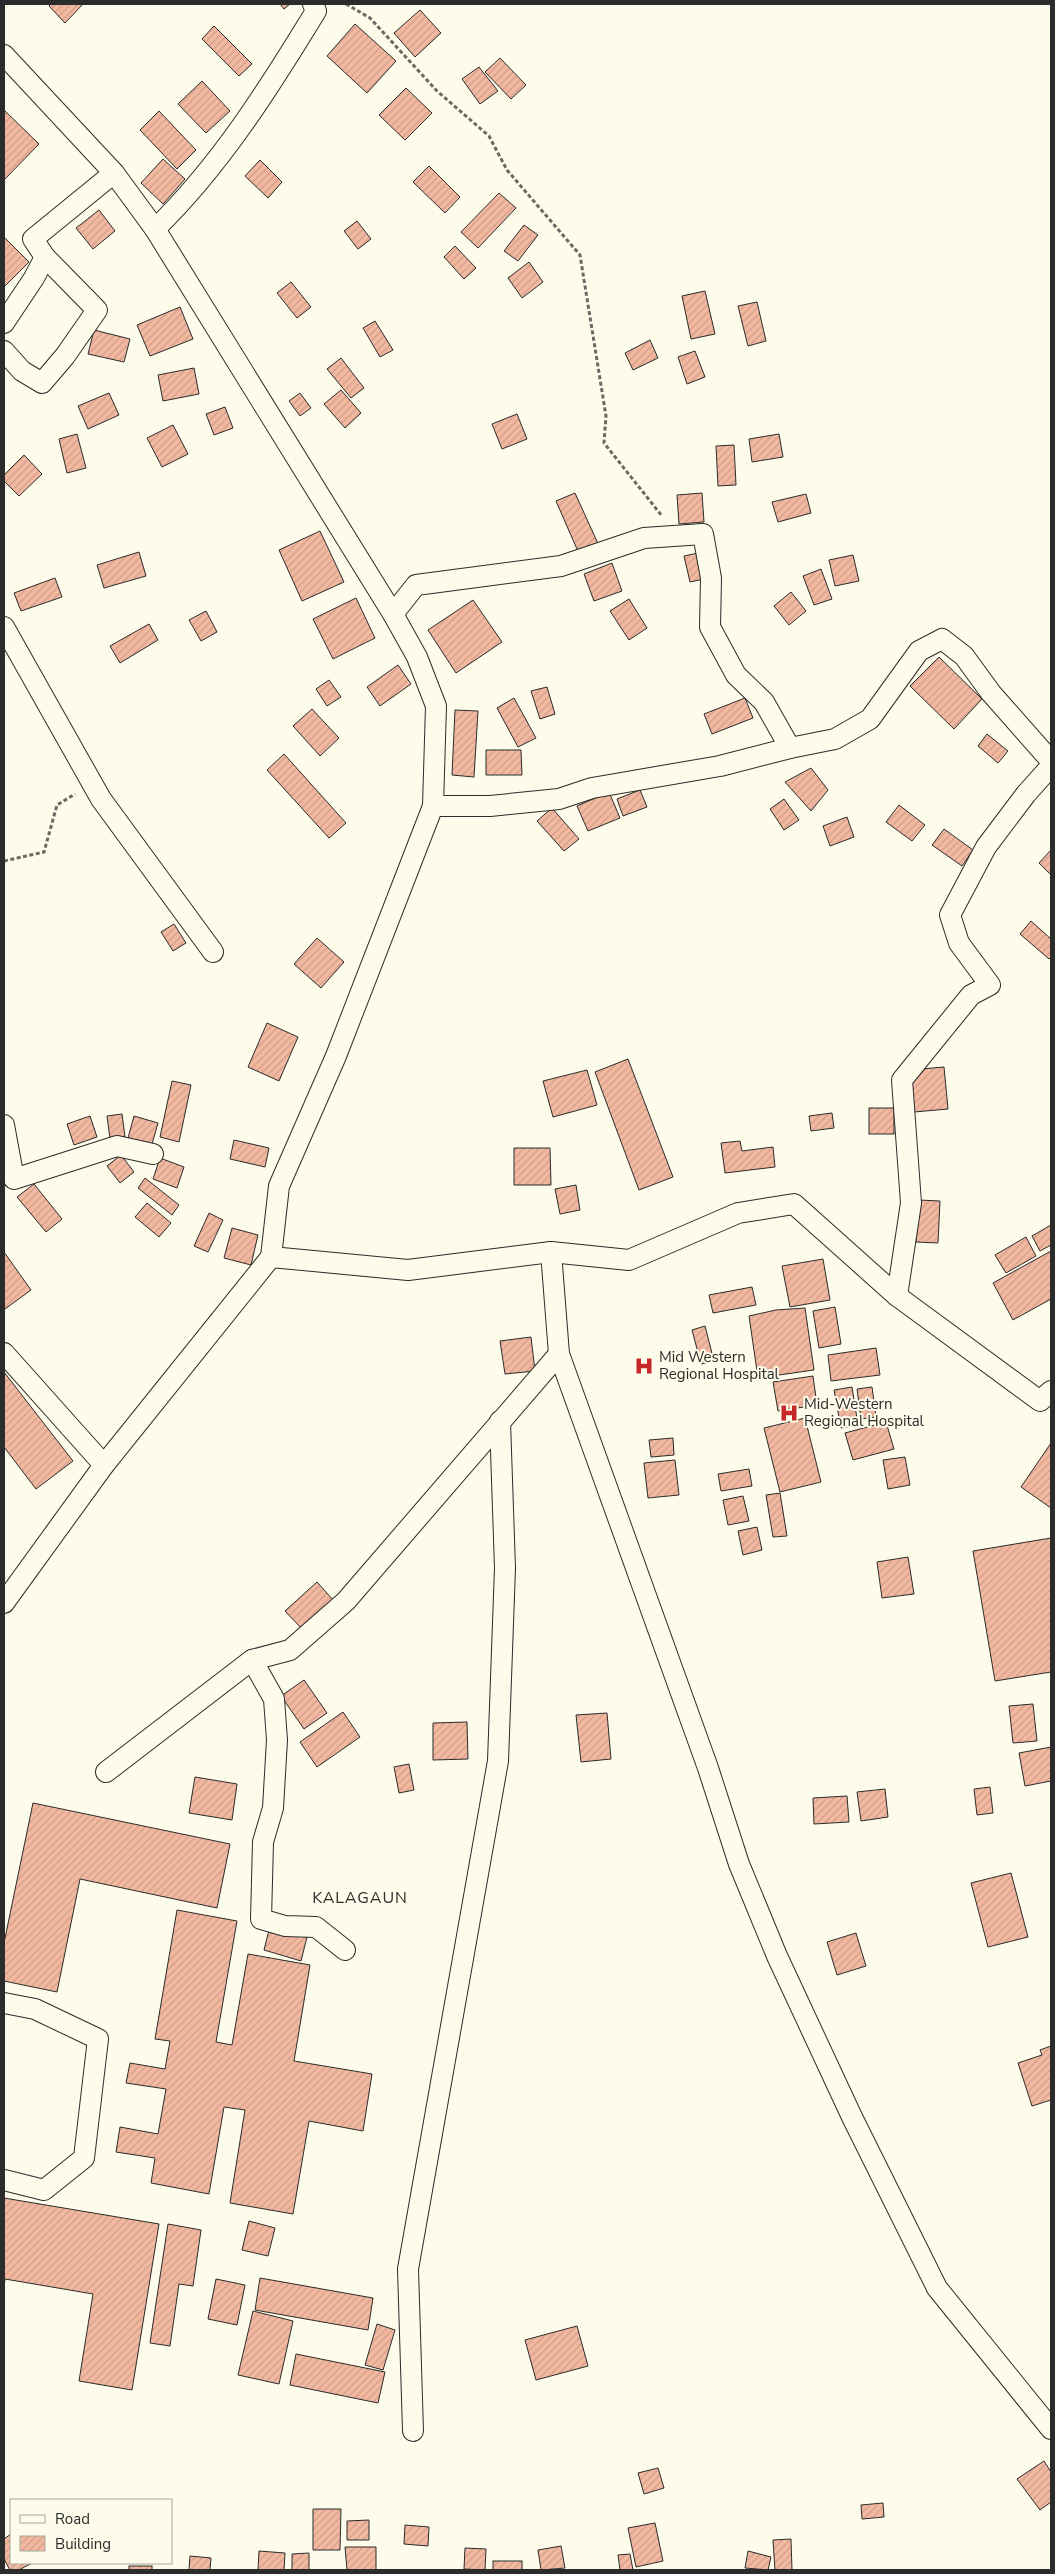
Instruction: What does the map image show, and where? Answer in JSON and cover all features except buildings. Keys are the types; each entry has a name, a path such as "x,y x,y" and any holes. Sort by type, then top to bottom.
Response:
{"street":[{"path":"155,229 188,197 272,84 316,11 313,4"},
{"path":"4,55 114,173 155,229 393,614 417,657 436,706 433,806 336,1056 279,1186 270,1257 104,1466 4,1603"},
{"path":"4,351 22,371 42,383 82,333 97,310 45,257 33,239 114,173"},
{"path":"4,323 34,278 45,257"},
{"path":"393,614 416,585 561,566 644,538 703,534 712,578 710,627 736,675 764,702 790,748"},
{"path":"4,627 93,784 213,952"},
{"path":"433,806 490,806 559,799 592,788 720,766 790,748 835,739 870,718 919,650 942,638 964,656 991,694 1051,761"},
{"path":"897,1296 911,1203 902,1080 971,996 990,985 960,943 950,915 986,847 1026,794 1051,766"},
{"path":"4,1124 9,1179 117,1146 153,1154"},
{"path":"270,1257 408,1270 551,1252 629,1260 738,1214 794,1204 897,1296 1047,1400"},
{"path":"551,1252 559,1354 704,1759 739,1864 777,1956 852,2117 937,2288 1050,2426"},
{"path":"4,1354 104,1466"},
{"path":"106,1772 252,1660 290,1650 346,1602 559,1354"},
{"path":"413,2431 408,2268 498,1761 505,1568 500,1421"},
{"path":"252,1660 274,1699 277,1740 273,1808 262,1850 261,1919 285,1926 316,1927 346,1950"},
{"path":"4,2003 35,2009 98,2040 84,2158 44,2190 4,2180"}],"path":[{"path":"346,4 370,18 437,91 488,136 507,170 580,256 606,416 604,443 676,536"},
{"path":"4,861 44,852 57,805 93,784"}],"place":[{"name":"Mid Western Regional Hospital","path":"644,1366"},
{"name":"Mid-Western Regional Hospital","path":"789,1413"}],"district":[{"name":"KALAGAUN","path":"360,1897"}]}
